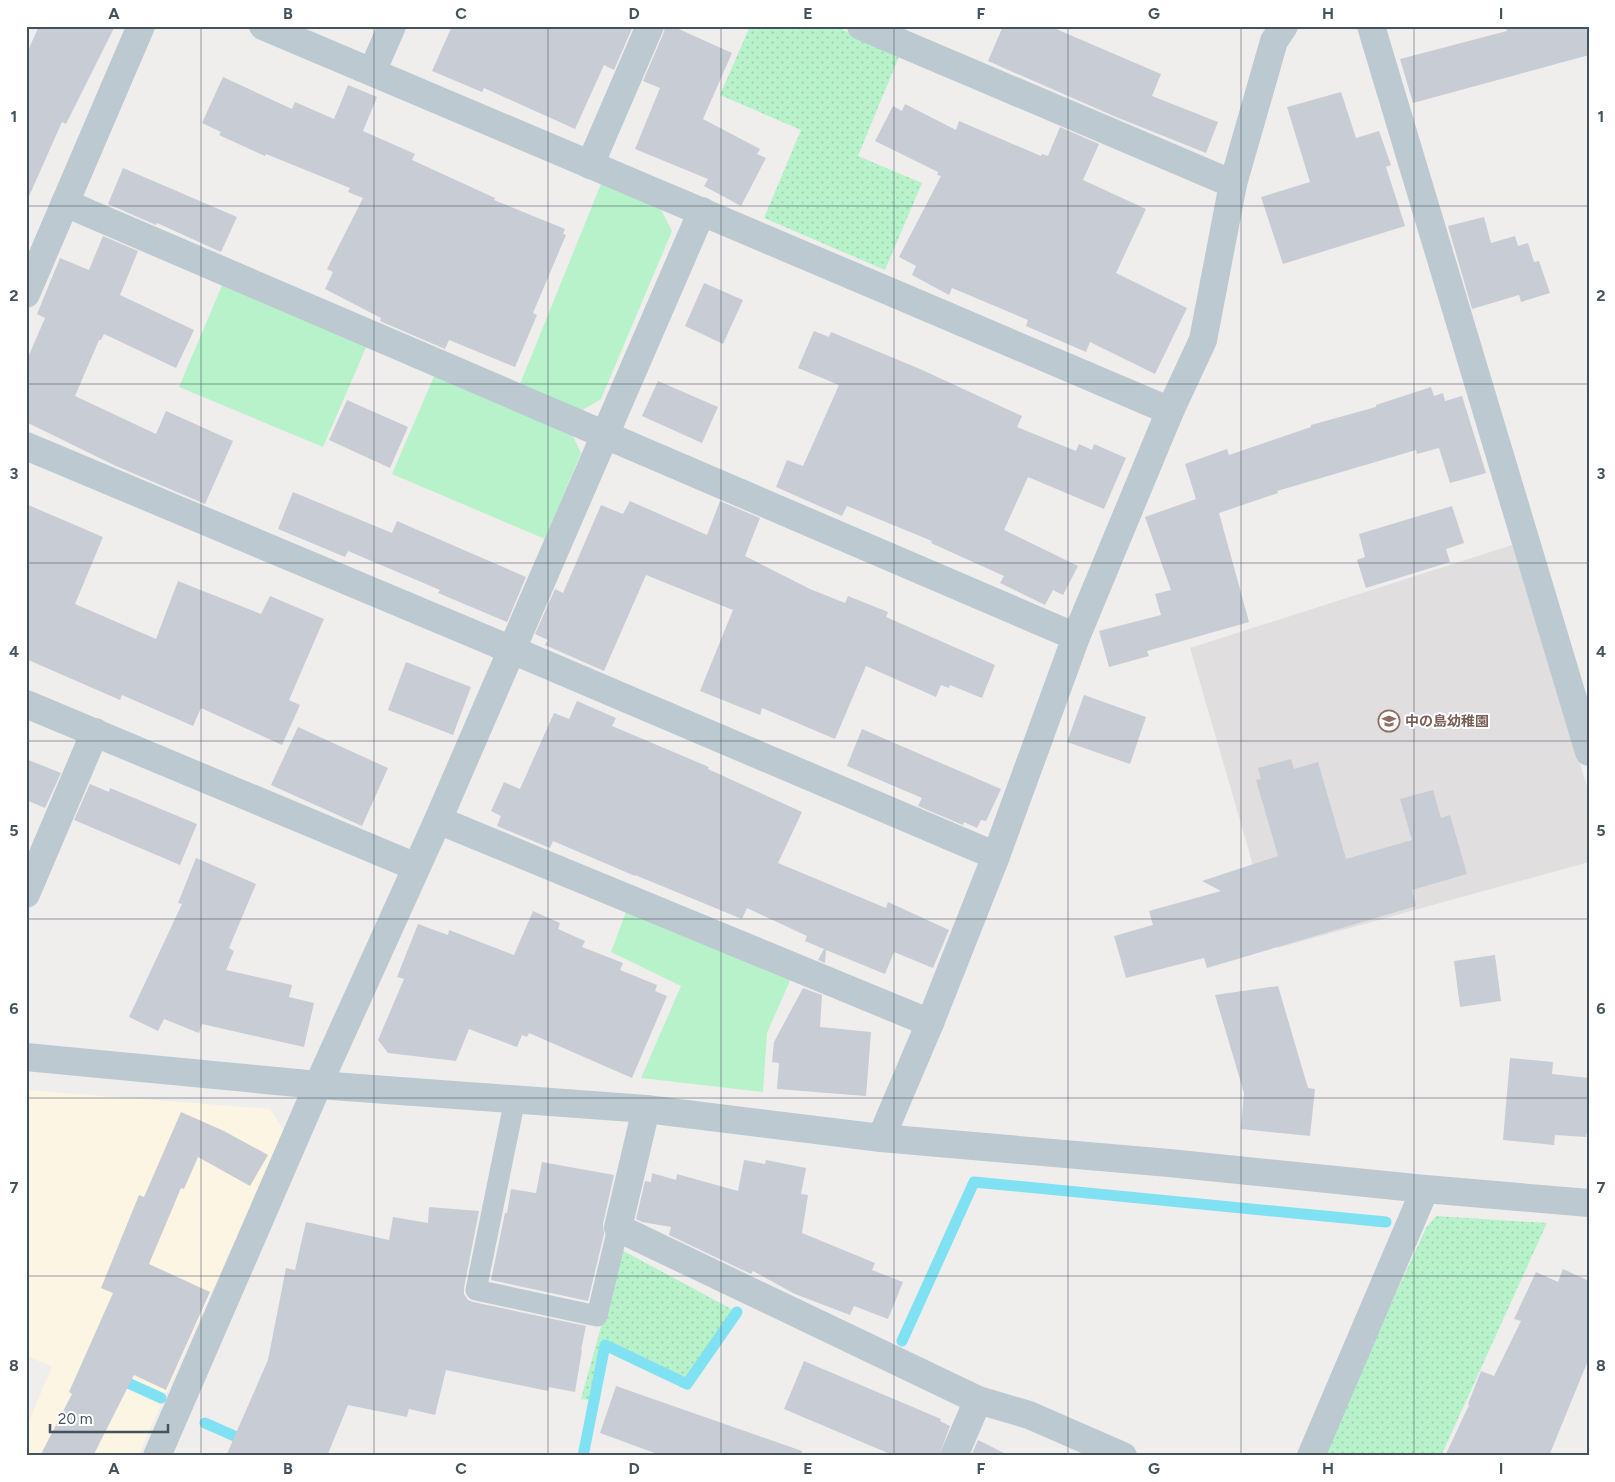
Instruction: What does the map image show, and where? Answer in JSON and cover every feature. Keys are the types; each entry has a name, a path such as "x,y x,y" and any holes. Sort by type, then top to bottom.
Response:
{"street":[{"path":"26,294 141,26"},
{"path":"263,26 1170,411"},
{"path":"372,72 392,26"},
{"path":"590,165 650,26"},
{"path":"860,26 1233,184"},
{"path":"881,1138 930,1023 996,856 1076,637 1170,411 1203,340 1233,184 1274,41 1284,26"},
{"path":"1371,26 1589,752"},
{"path":"66,203 1076,637"},
{"path":"158,1456 318,1085 438,820 702,211"},
{"path":"26,446 996,856"},
{"path":"26,704 416,867"},
{"path":"26,894 95,732"},
{"path":"438,820 930,1023"},
{"path":"26,1057 318,1085 646,1109 881,1138 1169,1163 1425,1189 1589,1202"},
{"path":"646,1109 618,1228 978,1400 1029,1415 1122,1456"},
{"path":"1310,1456 1425,1189"},
{"path":"954,1456 978,1400"}],"lane":[{"path":"515,1099 476,1290 597,1316 618,1228"}],"shaded area":[{"name":"中の島幼稚園","path":"1512,545 1589,793 1589,862 1277,948 1190,648"},
{"path":"26,1090 270,1109 284,1131 138,1456 26,1456 26,1428 52,1367 26,1355"}],"green space":[{"path":"750,26 834,26 900,54 858,156 922,183 885,270 764,218 801,130 720,95"},
{"path":"601,184 660,208 672,231 601,399 579,412 520,384"},
{"path":"223,283 367,345 323,447 179,387"},
{"path":"435,374 571,432 581,453 545,539 392,474"},
{"path":"627,909 792,976 767,1033 763,1092 641,1078 681,986 611,952"},
{"path":"1436,1216 1547,1223 1441,1456 1321,1456 1426,1228"},
{"path":"618,1248 737,1312 687,1384 605,1345 595,1401 581,1399 602,1323"}],"building":[{"path":"39,26 115,26 66,124 62,122 26,203 26,55"},
{"path":"452,26 633,26 614,70 604,65 575,129 484,88 482,92 432,71"},
{"path":"665,26 672,26 732,53 703,119 760,149 757,154 766,158 741,206 704,186 708,179 635,149 660,88 643,81"},
{"path":"1003,26 1049,26 1161,74 1152,96 1218,122 1206,153 1116,117 988,61"},
{"path":"1505,26 1589,26 1589,55 1413,103 1400,59 1507,31"},
{"path":"223,77 292,109 295,102 334,119 348,85 377,97 363,131 415,154 412,160 495,198 494,200 565,229 563,234 566,235 533,313 537,315 515,367 449,340 445,349 380,321 381,318 325,289 333,272 327,269 363,198 348,192 350,188 266,154 265,156 219,135 221,132 202,123"},
{"path":"1341,92 1356,138 1379,131 1391,165 1386,167 1405,226 1283,264 1261,197 1310,182 1287,107"},
{"path":"905,104 956,130 959,121 1041,156 1042,154 1048,156 1060,127 1099,144 1083,180 1146,209 1116,273 1187,308 1155,374 1090,342 1086,352 1026,326 1028,320 952,288 949,295 912,275 916,266 899,257 941,176 937,175 938,172 875,141 893,106 902,111"},
{"path":"123,168 237,217 221,252 157,223 156,225 108,204"},
{"path":"1484,217 1491,243 1515,236 1518,246 1528,243 1534,262 1539,261 1550,293 1521,302 1519,295 1472,309 1448,226"},
{"path":"103,236 138,251 120,295 194,330 176,368 104,334 101,340 99,340 75,396 156,434 166,411 233,441 205,504 116,466 26,422 26,362 45,318 37,314 60,258 89,270"},
{"path":"704,283 743,300 723,344 685,326"},
{"path":"814,331 829,337 831,332 920,369 1022,416 1017,427 1076,451 1079,444 1092,450 1094,444 1126,458 1104,509 1028,477 1004,530 1078,566 1063,595 1053,590 1045,605 1000,583 1004,576 931,543 932,541 847,506 842,516 776,487 787,460 803,466 839,385 798,368"},
{"path":"658,381 718,407 702,443 642,416"},
{"path":"1431,387 1434,396 1443,393 1445,401 1462,396 1486,473 1450,483 1439,448 1417,454 1416,450 1277,491 1278,493 1219,513 1249,622 1147,651 1149,656 1109,667 1099,631 1161,615 1155,594 1171,590 1145,517 1196,499 1185,464 1227,449 1229,455 1311,427 1311,425 1376,407 1376,405"},
{"path":"347,400 408,427 390,468 329,440"},
{"path":"293,492 392,533 397,521 526,577 507,622 438,593 440,590 348,551 345,557 278,529"},
{"path":"630,501 707,535 720,501 760,518 745,556 810,589 845,603 848,596 888,612 886,617 995,665 982,698 950,685 949,688 941,685 936,697 866,666 835,739 762,708 760,715 700,691 733,610 646,575 604,671 545,645 548,640 535,634 555,589 563,593 601,505 623,514"},
{"path":"26,504 103,537 75,604 156,639 178,581 261,614 270,596 324,619 289,700 300,705 282,745 201,708 193,726 122,695 120,700 26,659"},
{"path":"1452,506 1464,543 1446,549 1450,562 1366,588 1357,560 1365,557 1359,534"},
{"path":"406,662 471,687 453,735 388,710"},
{"path":"1084,695 1146,717 1130,764 1067,742"},
{"path":"577,701 616,718 612,726 709,767 708,769 802,812 778,863 886,908 888,902 949,930 933,968 894,952 885,974 826,950 825,963 818,960 824,949 805,941 807,936 747,908 742,919 553,841 550,848 497,826 501,816 491,811 504,782 520,789 554,713 569,719"},
{"path":"298,727 388,768 362,826 271,785"},
{"path":"862,729 1001,789 986,821 981,820 977,828 964,822 963,825 918,806 922,798 847,766"},
{"path":"26,759 61,773 45,808 26,800"},
{"path":"1291,759 1294,769 1318,762 1346,859 1412,840 1400,799 1433,790 1441,818 1450,815 1467,874 1412,890 1416,906 1207,968 1204,958 1126,978 1114,936 1153,925 1149,911 1221,891 1202,881 1278,856 1256,780 1261,779 1258,768"},
{"path":"90,784 109,792 110,788 197,824 180,865 74,820"},
{"path":"196,858 256,884 229,948 234,951 226,970 292,985 289,997 314,1003 304,1047 202,1024 199,1033 164,1019 158,1031 129,1017 182,904 178,903"},
{"path":"533,911 560,923 558,929 585,941 582,947 623,963 620,970 657,985 655,991 667,996 632,1078 529,1033 527,1037 522,1035 517,1047 469,1029 456,1061 388,1053 378,1040 404,979 397,977 418,924 448,935 449,930 514,955"},
{"path":"1495,955 1501,1001 1460,1007 1454,961"},
{"path":"1278,986 1308,1088 1315,1089 1310,1136 1241,1129 1244,1093 1215,995"},
{"path":"803,988 822,995 820,1027 871,1032 866,1096 777,1089 779,1063 772,1062 774,1042"},
{"path":"1510,1058 1553,1062 1552,1074 1589,1078 1589,1132 1587,1132 1586,1137 1555,1135 1554,1145 1503,1140"},
{"path":"181,1112 224,1131 268,1155 250,1186 198,1157 184,1189 181,1188 149,1264 210,1292 166,1390 134,1375 93,1456 40,1456 72,1394 69,1392 113,1293 101,1288 139,1195 144,1197"},
{"path":"744,1160 765,1164 766,1160 806,1168 801,1194 808,1195 802,1233 875,1263 872,1270 903,1282 888,1319 854,1306 850,1315 795,1294 753,1271 751,1274 669,1235 671,1227 642,1222 636,1219 645,1181 651,1182 652,1173 676,1180 677,1174 738,1191"},
{"path":"542,1162 614,1175 603,1224 604,1234 588,1301 491,1280 511,1189 536,1193"},
{"path":"429,1207 479,1211 464,1288 464,1294 468,1300 586,1326 575,1392 549,1387 548,1391 446,1370 435,1415 409,1409 407,1417 348,1405 327,1456 226,1456 268,1360 286,1268 295,1270 306,1222 389,1240 393,1217 428,1223"},
{"path":"1563,1269 1589,1281 1589,1358 1549,1456 1445,1456 1469,1405 1481,1371 1494,1376 1521,1321 1514,1319 1536,1272 1558,1282"},
{"path":"804,1361 941,1419 940,1421 950,1426 939,1456 895,1456 784,1409"},
{"path":"616,1386 802,1451 801,1456 663,1456 600,1433"},
{"path":"978,1440 1010,1456 971,1456"}],"waterway":[{"path":"902,1341 974,1182 1386,1222"},
{"path":"583,1456 605,1345 687,1384 737,1312"},
{"path":"117,1378 161,1398"},
{"path":"205,1423 248,1442"}],"place":[{"name":"中の島幼稚園","path":"1389,721"}]}
